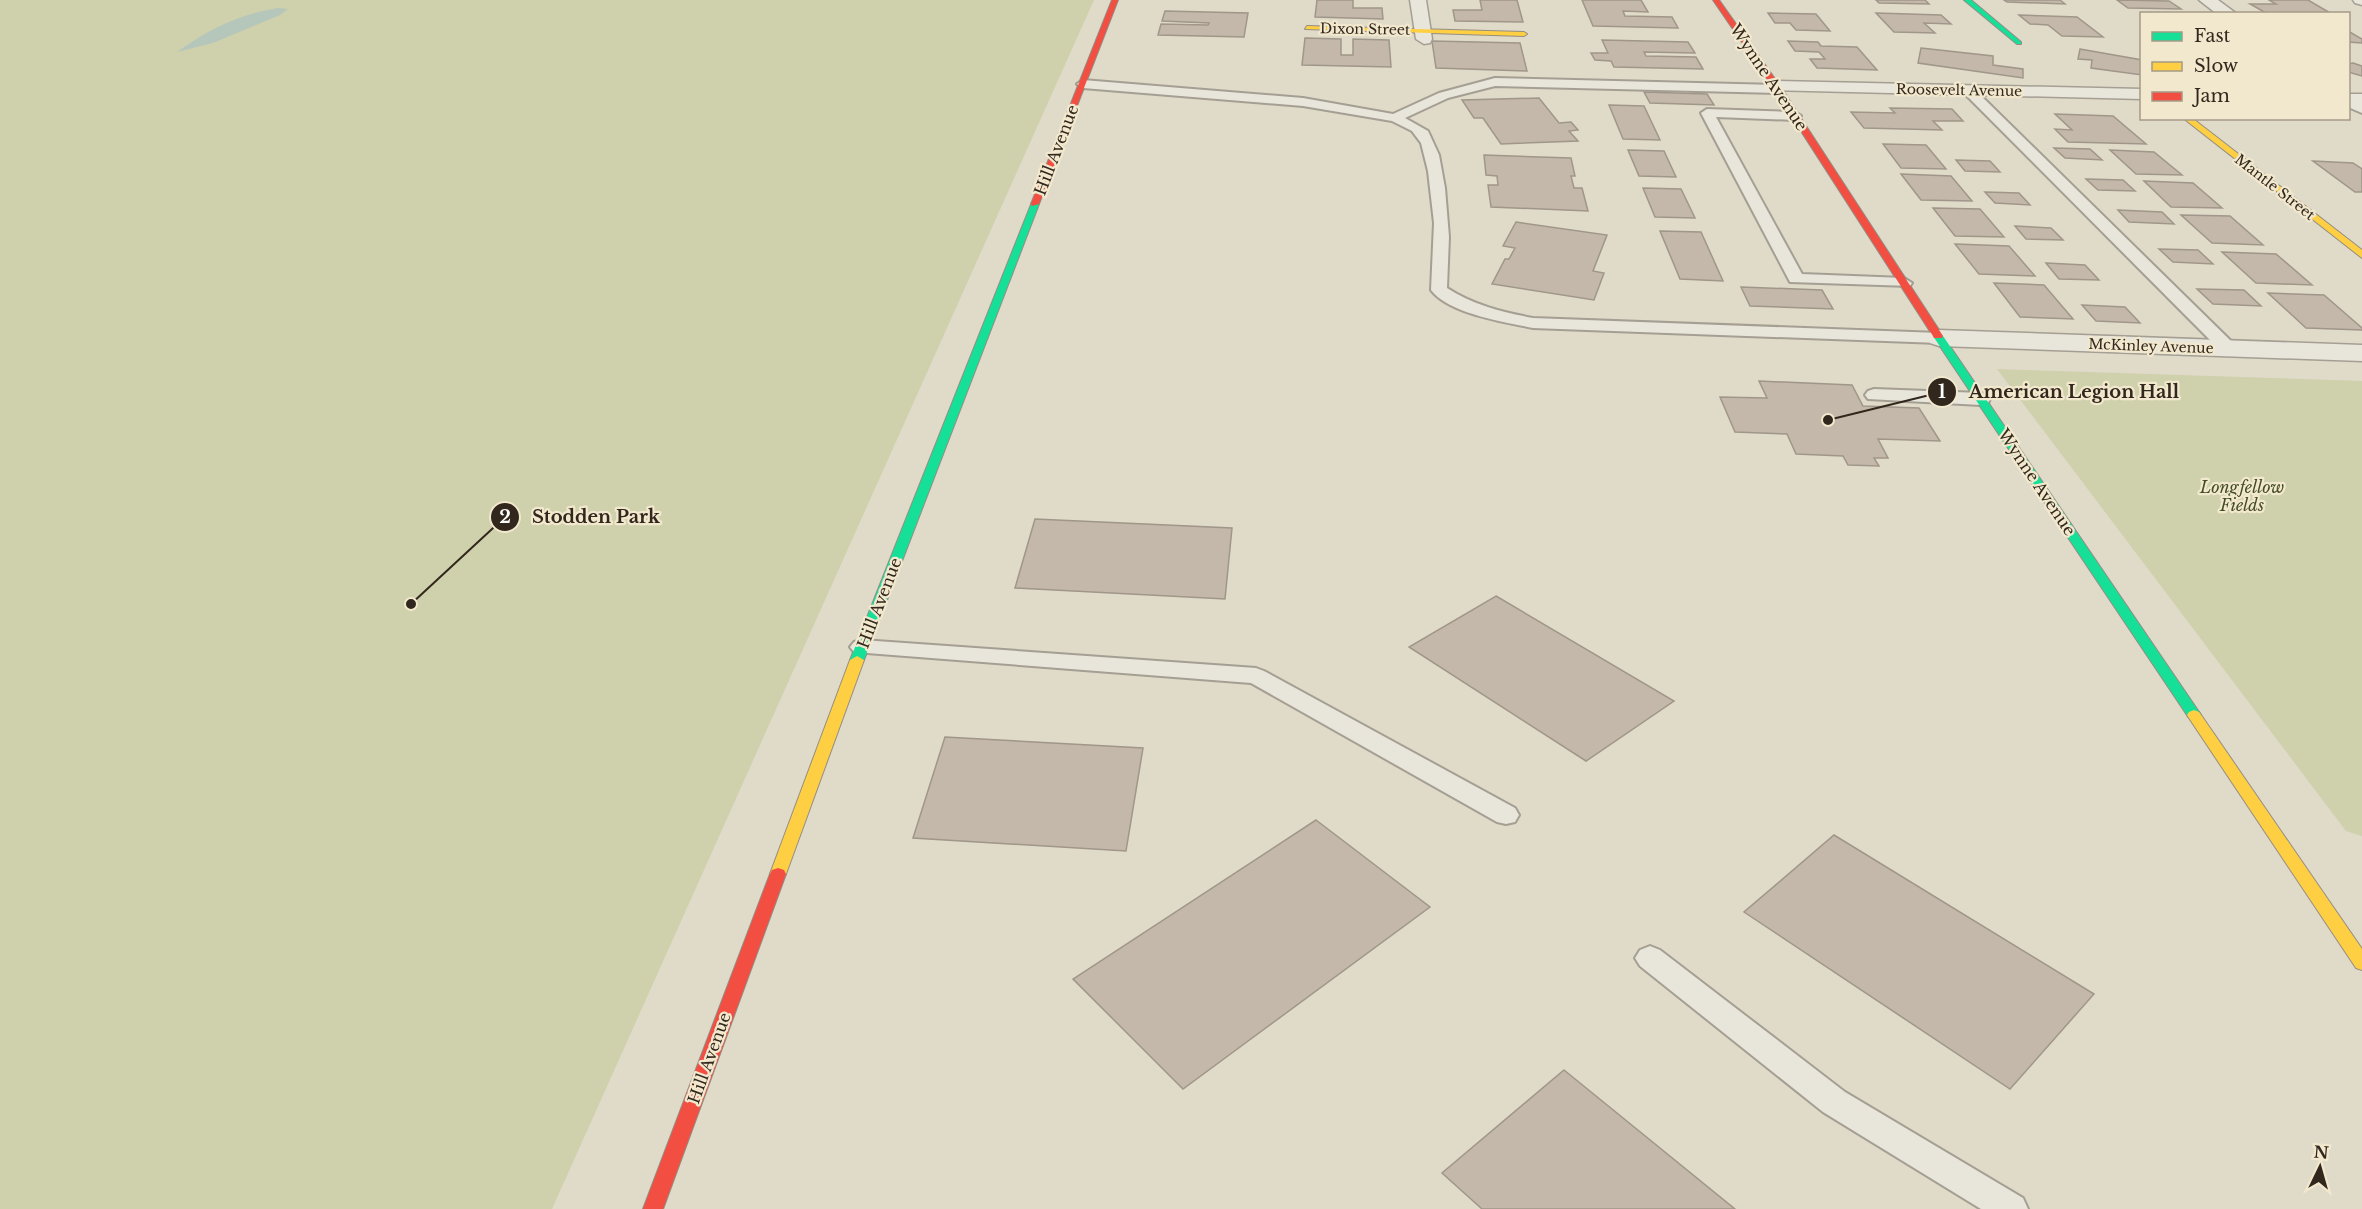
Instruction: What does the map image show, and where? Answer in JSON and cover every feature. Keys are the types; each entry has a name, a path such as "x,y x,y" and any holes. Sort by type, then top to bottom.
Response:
{"street":[{"name":"Hill Avenue","path":"653,1209 862,647 1115,0"},
{"name":"Dixon Street","path":"1418,0 1423,35"},
{"name":"Wynne Avenue","path":"1716,0 1777,87 1939,338 2351,929 2362,963"},
{"path":"1967,0 2019,43"},
{"path":"2207,0 2226,12"},
{"name":"Dixon Street","path":"1307,28 1423,35 1524,34"},
{"name":"Roosevelt Avenue","path":"1777,87 2140,94"},
{"name":"Mantle Street","path":"2190,120 2362,255"},
{"name":"McKinley Avenue","path":"1939,338 2362,353"}],"lane":[{"path":"1395,118 1420,103 1458,90 1495,82 1777,87"},
{"path":"1083,84 1303,102 1395,118 1413,126 1424,136 1433,154 1442,250 1437,276 1438,290 1455,302 1490,315 1533,323 1939,338"},
{"path":"1968,90 2228,348"},
{"path":"1795,116 1707,113 1796,279 1904,283"},
{"path":"1874,395 1981,399"},
{"path":"862,647 1256,676 1506,815"},
{"path":"1650,958 1834,1102 2011,1209"}],"green space":[{"path":"0,0 1094,0 552,1209 0,1209"},
{"name":"Longfellow Fields","path":"1997,369 2362,381 2362,836 2346,831"}],"shaded area":[{"path":"278,8 288,9 280,15 213,43 177,52 225,24 250,14"}],"building":[{"path":"1317,0 1353,0 1353,8 1382,8 1383,19 1315,17"},
{"path":"1480,0 1517,0 1523,22 1455,21 1453,10 1482,10"},
{"path":"1582,0 1641,0 1648,12 1623,11 1625,16 1672,17 1678,28 1593,26"},
{"path":"1876,0 1925,0 1929,4 1879,3"},
{"path":"2004,0 2060,0 2065,4 2007,2"},
{"path":"2117,0 2169,1 2181,9 2128,8"},
{"path":"2269,0 2308,0 2329,12 2264,12 2250,4 2276,4"},
{"path":"1165,11 1248,13 1244,37 1158,35 1161,24 1208,25 1209,23 1162,21"},
{"path":"1768,13 1816,14 1830,31 1796,30 1790,23 1775,23"},
{"path":"1876,13 1941,15 1951,24 1924,23 1935,33 1894,32"},
{"path":"2019,15 2077,17 2103,37 2062,36 2048,25 2030,24"},
{"path":"2350,32 2362,39 2362,43 2350,42"},
{"path":"1305,38 1341,39 1341,55 1353,55 1353,39 1389,40 1391,67 1302,65"},
{"path":"1602,40 1688,42 1695,53 1644,52 1646,56 1696,57 1703,69 1614,67 1611,61 1595,60 1591,53 1608,53"},
{"path":"1432,41 1520,43 1527,71 1436,68"},
{"path":"1788,41 1818,42 1821,46 1857,47 1877,70 1817,68 1810,59 1825,59 1819,52 1795,51"},
{"path":"1921,48 1993,56 1993,65 2023,69 2023,78 1918,63"},
{"path":"2080,49 2140,60 2140,75 2091,68 2092,60 2078,59"},
{"path":"2350,64 2362,66 2362,76 2350,73"},
{"path":"1644,92 1707,94 1714,105 1650,103"},
{"path":"1539,98 1559,123 1571,122 1578,130 1569,131 1578,141 1501,144 1483,118 1474,118 1462,100"},
{"path":"1609,105 1644,106 1660,140 1623,139"},
{"path":"1890,108 1952,109 1963,121 1933,121 1942,130 1864,128 1851,112 1895,113"},
{"path":"2055,114 2113,116 2146,144 2068,142 2055,129 2072,130"},
{"path":"1883,144 1926,145 1946,169 1901,168"},
{"path":"2054,148 2090,149 2102,160 2065,158"},
{"path":"1628,150 1664,151 1676,177 1639,176"},
{"path":"2110,150 2154,152 2182,175 2136,174"},
{"path":"1484,155 1571,158 1575,176 1571,176 1574,188 1582,188 1588,211 1491,207 1488,185 1498,185 1497,176 1486,175"},
{"path":"1956,160 1990,161 2000,172 1965,171"},
{"path":"2313,161 2353,163 2362,169 2362,192 2355,192"},
{"path":"1901,174 1951,176 1972,201 1921,200"},
{"path":"2086,179 2123,180 2135,191 2098,190"},
{"path":"2144,181 2193,183 2222,208 2171,207"},
{"path":"1643,188 1681,189 1695,218 1655,217"},
{"path":"1985,192 2019,193 2030,205 1995,203"},
{"path":"1933,208 1980,209 2004,237 1955,236"},
{"path":"2118,210 2162,212 2174,224 2129,222"},
{"path":"2181,215 2230,216 2263,245 2212,243"},
{"path":"1516,222 1607,235 1593,271 1604,273 1594,300 1492,284 1505,259 1509,259 1515,248 1503,246"},
{"path":"2015,226 2051,228 2063,240 2026,239"},
{"path":"1660,231 1701,232 1723,281 1680,279"},
{"path":"1955,244 2009,246 2035,276 1979,274"},
{"path":"2159,249 2198,250 2213,264 2173,262"},
{"path":"2222,252 2276,254 2312,285 2256,283"},
{"path":"2046,263 2085,265 2099,280 2059,279"},
{"path":"1994,283 2044,285 2073,319 2020,317"},
{"path":"1741,287 1822,290 1833,309 1750,306"},
{"path":"2197,289 2244,290 2261,306 2213,304"},
{"path":"2268,293 2324,295 2362,330 2306,328"},
{"path":"2082,305 2125,307 2140,323 2096,321"},
{"path":"1759,381 1852,385 1863,406 1919,408 1940,441 1878,439 1888,458 1874,458 1879,466 1848,465 1843,456 1796,454 1787,434 1735,432 1720,397 1767,398"},
{"path":"1035,519 1232,528 1225,599 1015,588"},
{"path":"1496,596 1674,701 1586,761 1409,647"},
{"path":"945,737 1143,748 1126,851 913,838"},
{"path":"1316,820 1430,907 1183,1089 1073,979"},
{"path":"1834,835 2094,994 2010,1089 1744,912"},
{"path":"1564,1070 1735,1209 1482,1209 1442,1173"}],"traffic: fast":[{"path":"1967,0 2019,43"},
{"path":"857,660 1035,204"},
{"path":"1938,336 2194,715"}],"traffic: slow":[{"path":"1307,28 1524,34"},
{"path":"2190,120 2362,255"},
{"path":"778,874 857,660"},
{"path":"2194,715 2362,963"}],"traffic: jam":[{"path":"1035,204 1115,0"},
{"path":"1716,0 1776,86 1938,336"},
{"path":"653,1209 778,874"}],"place":[{"name":"American Legion Hall","path":"1828,420"},
{"name":"Stodden Park","path":"411,604"}]}
